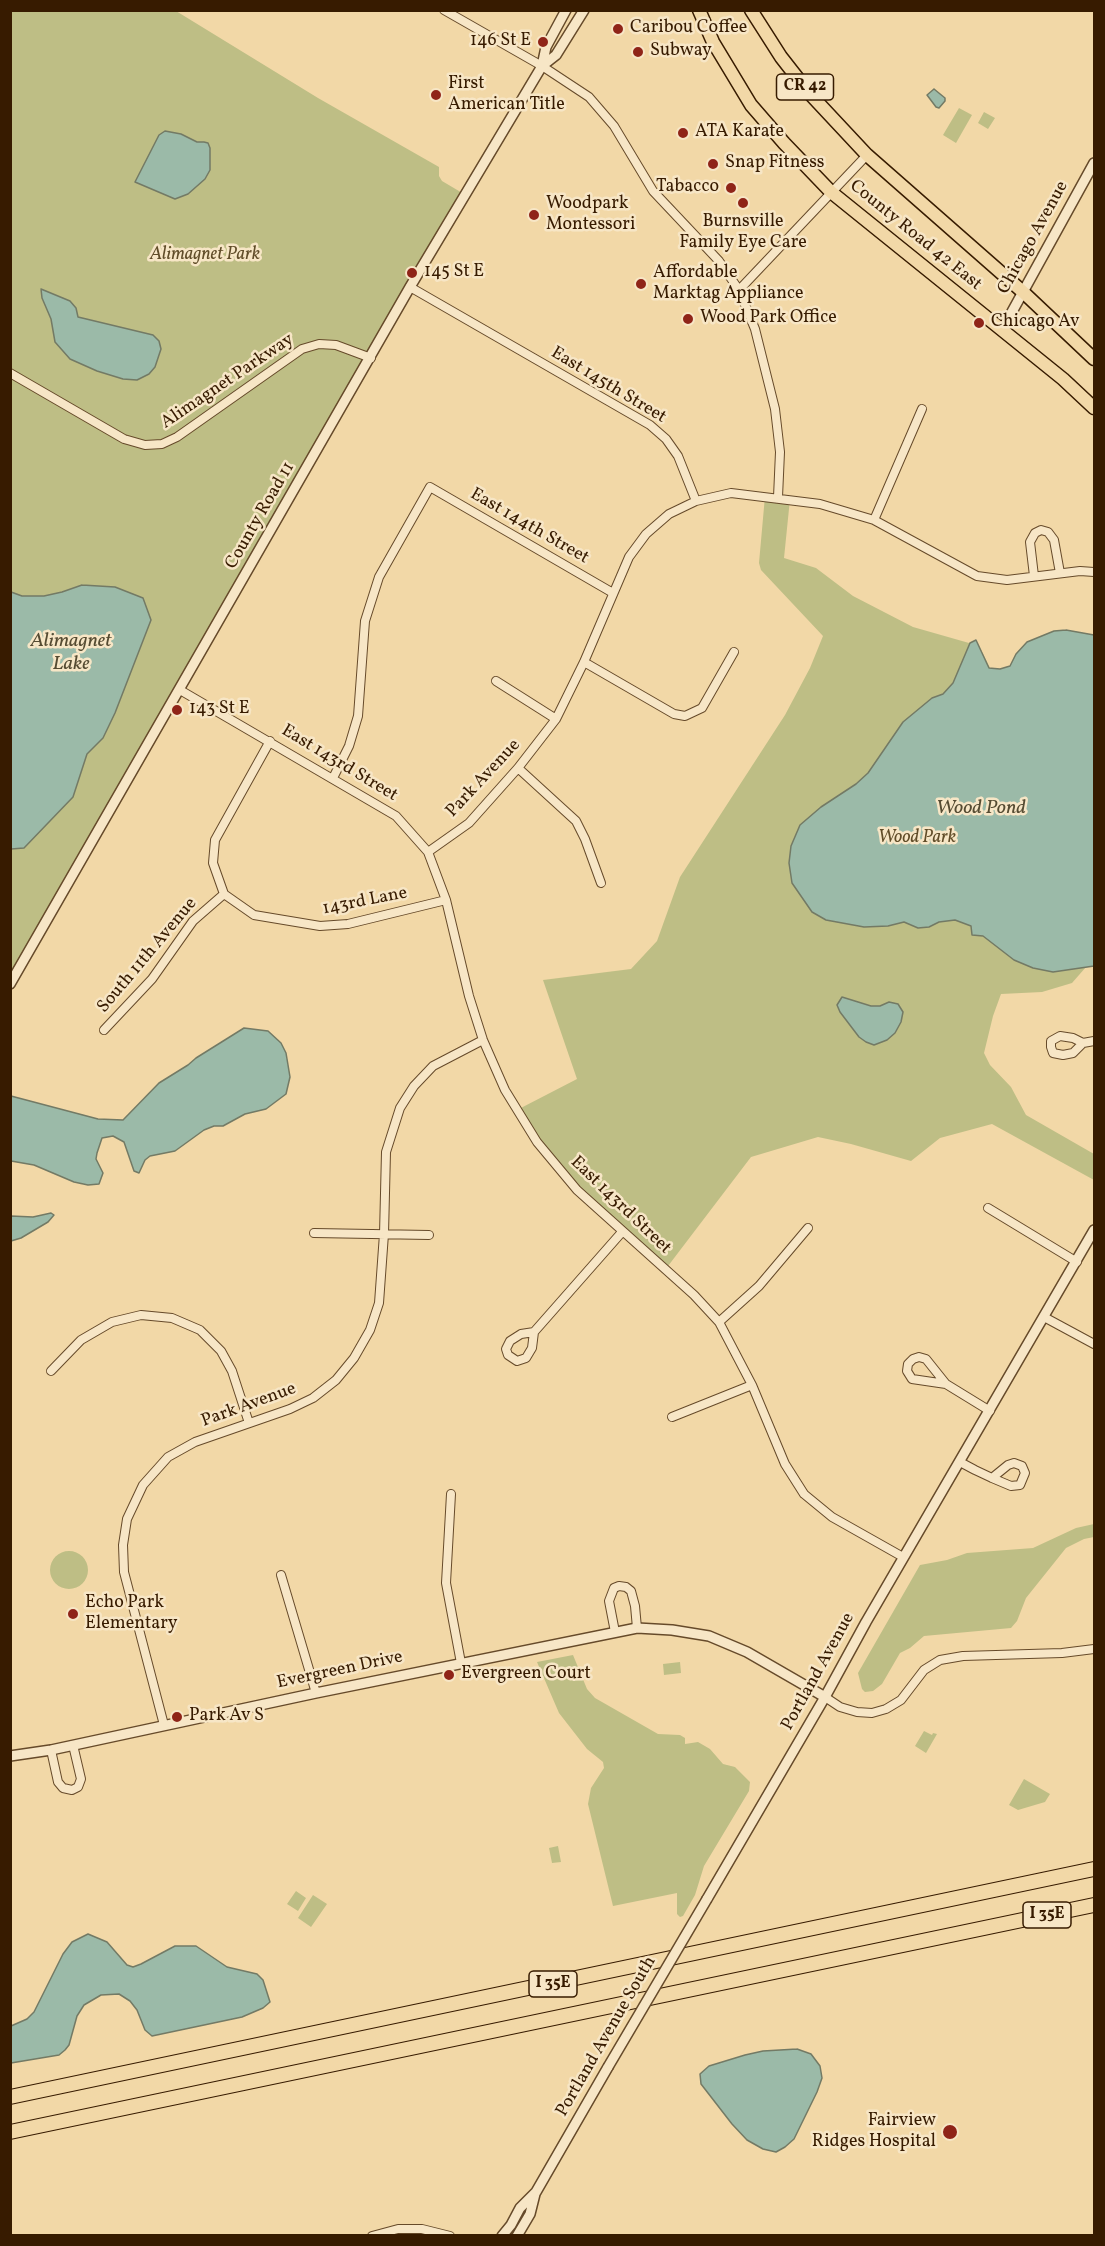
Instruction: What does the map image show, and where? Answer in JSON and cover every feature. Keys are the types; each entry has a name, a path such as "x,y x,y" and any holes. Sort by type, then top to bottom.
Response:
{"highway":[{"name":"County Road 42 East","path":"699,10 713,42 752,105 784,143 831,192 1095,408"},
{"name":"County Road 42 East","path":"751,10 781,57 810,94 867,155 1023,292 1095,359"},
{"name":"I 35E","path":"10,2097 1095,1869"},
{"name":"I 35E","path":"10,2132 1095,1905"},
{"path":"1000,1925 1095,1913"}],"street":[{"path":"444,10 542,66 589,97 614,126 653,191 719,261 739,290 755,329 775,409 780,452 778,498"},
{"name":"County Road 11","path":"10,984 410,287 542,66 546,47 566,10"},
{"name":"County Road 11","path":"542,66 556,55 584,10"},
{"path":"739,290 867,155"},
{"name":"Chicago Avenue","path":"1002,330 1095,163"},
{"name":"East 145th Street","path":"410,287 650,424 666,439 678,456 696,501"},
{"name":"Alimagnet Parkway","path":"10,373 124,439 145,445 162,444 177,437 302,349 319,344 336,345 371,358"},
{"path":"874,520 922,409"},
{"name":"East 144th Street","path":"333,778 349,746 358,716 365,621 379,577 430,487 613,593"},
{"path":"613,593 629,557 646,534 669,514 696,501 731,493 820,504 874,520 977,576 1007,579 1080,571 1095,572"},
{"path":"1034,576 1030,542 1035,533 1041,530 1048,532 1054,540 1060,573"},
{"name":"Park Avenue","path":"428,852 469,823 518,768 556,719 584,662 613,593"},
{"path":"584,662 674,714 685,716 702,708 734,652"},
{"path":"496,681 556,719"},
{"name":"East 143rd Street","path":"180,690 396,816 428,852 446,900 469,996 483,1040 505,1089 537,1142 577,1190 694,1295 719,1322 752,1385 785,1464 804,1494 832,1517 903,1557"},
{"name":"South 11th Avenue","path":"104,1030 152,978 193,921 224,894 213,863 215,840 270,741"},
{"path":"518,768 576,822 585,838 601,883"},
{"name":"143rd Lane","path":"224,894 254,915 320,926 348,924 446,900"},
{"name":"Park Avenue","path":"164,1725 124,1572 123,1545 127,1519 142,1485 168,1457 195,1442 290,1409 313,1398 336,1380 354,1358 370,1330 379,1303 386,1152 400,1108 414,1086 433,1066 483,1040"},
{"path":"1083,1043 1095,1041"},
{"path":"988,1208 1077,1262"},
{"path":"719,1322 759,1286 808,1228"},
{"name":"Portland Avenue","path":"708,1899 903,1557 1095,1230"},
{"path":"534,1332 622,1232"},
{"path":"314,1233 429,1235"},
{"path":"51,1371 81,1340 112,1322 141,1315 172,1318 200,1330 221,1351 232,1371 249,1423"},
{"path":"1044,1317 1095,1344"},
{"path":"946,1384 912,1379 907,1371 908,1364 919,1357 926,1359 946,1384 990,1411"},
{"path":"672,1417 752,1385"},
{"path":"960,1462 992,1478"},
{"path":"451,1494 446,1583 461,1663"},
{"path":"281,1575 316,1693"},
{"path":"615,1632 609,1601 614,1588 620,1586 631,1591 635,1606 636,1628"},
{"name":"Evergreen Drive","path":"10,1756 51,1750 636,1628 672,1630 708,1636 747,1652 825,1697"},
{"path":"825,1697 840,1707 872,1713 886,1709 901,1700 924,1670 940,1660 963,1656 1062,1653 1095,1648"},
{"path":"51,1750 58,1782 63,1788 72,1790 78,1787 81,1779 73,1745"},
{"name":"Portland Avenue South","path":"517,2235 530,2214 536,2192 708,1899"},
{"name":"Portland Avenue South","path":"502,2235 511,2225 520,2208 536,2192"},
{"path":"372,2235 398,2229 422,2229 450,2235"},
{"path":"422,2229 433,2235"}],"green space":[{"name":"Alimagnet Park","path":"11,11 176,11 318,98 439,167 439,176 442,181 464,194 11,984 11,849 24,847 73,797 87,754 103,738 115,713 141,643 82,585 44,596 22,596 11,592"},
{"path":"959,108 972,115 956,143 943,135"},
{"path":"984,112 995,118 988,129 978,123"},
{"name":"Wood Park","path":"765,496 790,499 784,558 816,568 853,596 913,627 969,643 976,640 990,668 1000,669 1010,666 1027,642 1054,631 1066,630 1094,635 1094,966 1086,967 1072,983 1042,992 1001,994 984,1053 990,1065 1011,1087 1026,1115 1094,1154 1094,1180 992,1124 940,1138 911,1161 818,1137 751,1157 665,1270 577,1190 517,1110 577,1079 543,980 631,969 657,941 680,877 785,715 810,668 823,636 761,570 759,563"},
{"path":"1094,1524 1094,1537 1066,1548 1026,1598 1017,1621 1011,1628 924,1636 900,1653 882,1684 873,1691 865,1692 862,1689 858,1673 920,1565 947,1560 967,1553 1033,1548 1076,1528"},
{"path":"69,1551 76,1552 82,1557 87,1563 87,1577 82,1583 76,1588 69,1589 62,1588 56,1583 51,1577 50,1570 51,1563 56,1557 62,1552"},
{"path":"573,1655 587,1689 595,1698 658,1734 680,1735 685,1738 685,1744 698,1742 710,1749 723,1764 735,1767 750,1782 749,1791 704,1866 695,1895 683,1916 680,1917 677,1914 677,1893 613,1906 588,1804 591,1788 604,1768 603,1762 587,1749 559,1713 537,1662"},
{"path":"680,1662 681,1673 664,1675 663,1664"},
{"path":"924,1731 932,1735 937,1734 926,1753 915,1746"},
{"path":"1024,1779 1050,1794 1045,1802 1018,1810 1009,1805"},
{"path":"558,1846 561,1862 552,1863 549,1848"},
{"path":"296,1891 306,1898 298,1911 287,1904"},
{"path":"313,1895 327,1904 311,1927 298,1918"}],"water":[{"path":"934,89 945,98 939,108 927,95"},
{"path":"165,131 181,134 197,142 208,143 210,148 210,170 205,179 188,194 175,199 135,182 159,135"},
{"path":"41,289 70,301 76,308 78,317 153,335 159,341 161,349 155,367 149,374 137,380 123,379 70,359 55,342 51,319 42,298"},
{"name":"Alimagnet Lake","path":"82,585 115,587 143,598 151,620 115,713 103,738 87,754 73,797 24,848 11,849 11,592 22,596 44,596"},
{"name":"Wood Pond","path":"1066,630 1094,635 1094,966 1053,972 1033,968 1014,960 983,936 972,935 971,926 955,920 918,928 904,922 888,926 864,927 826,920 812,912 792,883 789,863 791,846 800,825 821,807 856,784 868,773 903,722 932,698 943,694 953,683 970,643 976,640 989,668 1000,669 1010,666 1016,654 1027,642 1054,631"},
{"path":"842,997 871,1006 880,1006 889,1002 898,1004 903,1012 901,1022 895,1033 887,1040 874,1045 866,1042 859,1037 840,1012 837,1005"},
{"path":"244,1028 268,1031 281,1043 286,1053 290,1077 286,1094 266,1109 245,1114 223,1126 214,1126 204,1130 175,1151 150,1156 145,1160 139,1173 134,1171 124,1142 113,1136 102,1138 96,1159 103,1173 99,1184 88,1185 74,1182 34,1165 11,1161 11,1096 98,1119 123,1120 159,1083"},
{"path":"51,1213 54,1215 48,1222 21,1238 11,1241 11,1216 33,1217"},
{"path":"88,1934 107,1942 127,1965 133,1967 175,1946 196,1946 227,1967 257,1974 263,1980 270,2002 263,2008 242,2017 152,2036 145,2030 137,2010 130,2001 119,1994 101,1995 84,2005 77,2016 69,2045 59,2055 11,2063 11,2026 27,2019 34,2012 63,1954 72,1942"},
{"path":"797,2049 811,2054 820,2066 822,2078 794,2139 776,2152 763,2149 747,2140 732,2124 701,2084 700,2074 709,2066 745,2055 763,2051"}],"place":[{"name":"Caribou Coffee","path":"618,29"},
{"name":"146 St E","path":"543,42"},
{"name":"Subway","path":"638,52"},
{"name":"First American Title","path":"436,95"},
{"name":"ATA Karate","path":"683,133"},
{"name":"Snap Fitness","path":"713,164"},
{"name":"Tabacco","path":"731,188"},
{"name":"Burnsville Family Eye Care","path":"743,203"},
{"name":"Woodpark Montessori","path":"534,215"},
{"name":"145 St E","path":"412,273"},
{"name":"Affordable Marktag Appliance","path":"641,284"},
{"name":"Wood Park Office","path":"688,319"},
{"name":"Chicago Av","path":"979,323"},
{"name":"143 St E","path":"177,710"},
{"name":"Echo Park Elementary","path":"73,1614"},
{"name":"Evergreen Court","path":"449,1675"},
{"name":"Park Av S","path":"177,1717"},
{"name":"Fairview Ridges Hospital","path":"950,2132"}]}
